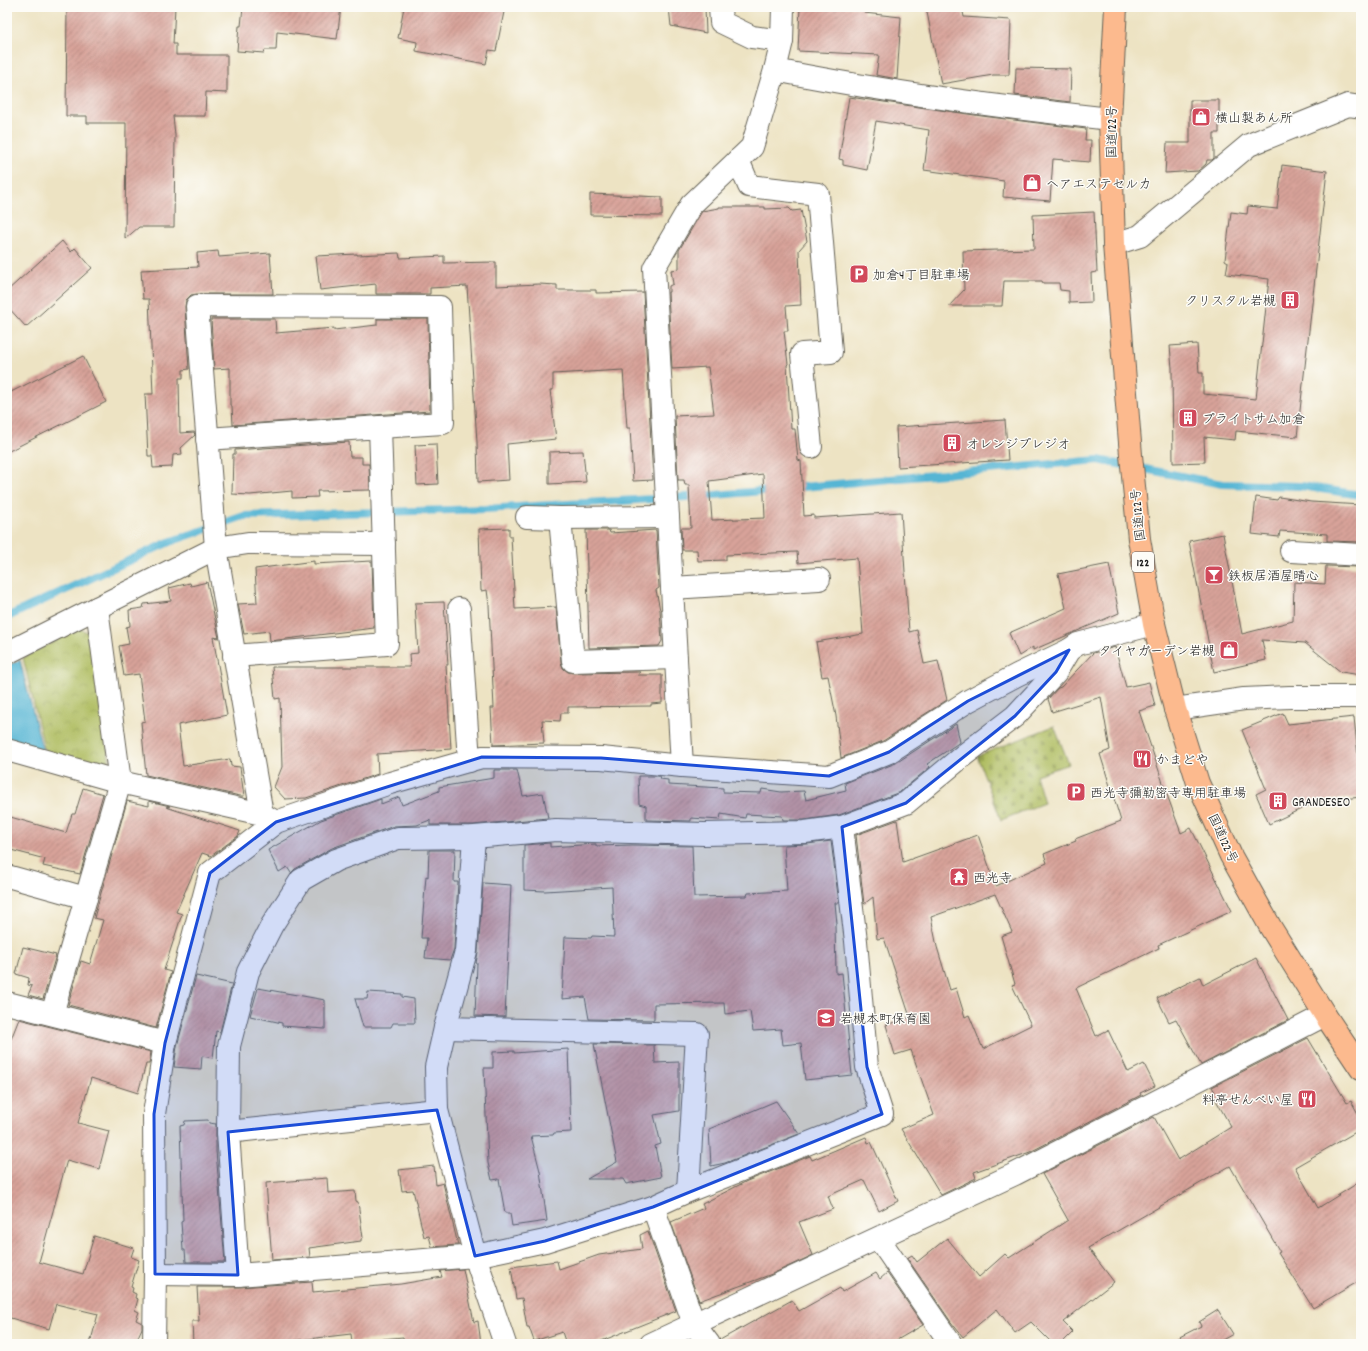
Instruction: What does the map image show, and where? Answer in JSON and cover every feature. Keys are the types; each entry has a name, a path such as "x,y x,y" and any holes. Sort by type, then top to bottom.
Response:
{"highway":[{"name":"国道122号","path":"1116,7 1110,119 1114,244 1133,478 1140,538 1154,624 1175,709 1198,783 1231,856 1271,928 1325,1015 1361,1069"}],"street":[{"path":"720,7 721,22 752,37 782,41"},
{"path":"682,766 654,268 691,205 752,147 782,41 783,7"},
{"path":"775,70 849,84 1037,111 1110,119"},
{"path":"1114,244 1140,236 1249,145 1348,105 1361,107"},
{"path":"738,160 749,186 818,194 831,352 802,354 811,447"},
{"path":"207,439 443,423 440,307 197,306 207,439 213,512 215,541 234,656 269,818"},
{"path":"234,656 387,644 380,427"},
{"path":"527,517 560,518 668,506"},
{"path":"560,518 573,661 676,658"},
{"path":"7,653 97,608 215,541 248,543 384,544"},
{"path":"1291,551 1361,555"},
{"path":"672,588 819,579"},
{"path":"52,1014 120,782 97,608"},
{"path":"459,609 469,761"},
{"path":"154,1344 154,1114 165,1043 210,873 269,818 482,757 601,758 682,766 829,776 889,752 968,701 1078,644 1154,624"},
{"path":"238,1275 228,1132 229,1046 248,972 272,925 301,880 336,860 398,838 474,837 556,830 704,834 805,832 842,827 906,803 964,754 1015,716 1056,672 1069,650"},
{"path":"1175,709 1244,699 1361,697"},
{"path":"7,750 120,782 269,818"},
{"path":"155,1274 238,1275 475,1256 545,1241 653,1207 688,1191 882,1114 867,1067 856,941 842,827"},
{"path":"474,837 466,951 436,1067 438,1110 475,1256 505,1344"},
{"path":"7,876 86,898"},
{"path":"7,1003 165,1043"},
{"path":"651,1344 879,1239 1015,1174 1325,1015"},
{"path":"445,1028 697,1034 688,1191"},
{"path":"228,1132 438,1110"},
{"path":"653,1207 694,1324 709,1344"},
{"path":"879,1239 951,1344"}],"highlighted area":[{"path":"1069,650 1056,672 1015,716 906,803 842,827 867,1067 882,1114 653,1207 545,1241 475,1256 437,1110 228,1132 238,1275 155,1274 154,1114 165,1043 210,873 276,822 482,757 601,758 829,776 889,752 968,701"}],"green space":[{"path":"79,628 93,635 110,765 100,771 45,752 23,658"},
{"path":"1054,726 1069,764 1036,775 1044,803 1001,820 977,756"}],"water":[{"path":"20,660 43,752 7,742 7,666"}],"building":[{"path":"67,7 175,7 173,44 176,44 176,55 227,55 227,93 206,92 205,116 173,116 175,135 174,227 139,227 125,239 126,123 87,123 87,116 66,116"},
{"path":"243,7 341,7 337,39 277,32 276,50 265,50 264,53 237,51 239,26 241,26"},
{"path":"404,7 505,7 496,51 489,50 486,64 416,51 417,42 398,38"},
{"path":"669,7 705,7 706,33 671,26"},
{"path":"800,7 864,7 864,13 901,17 897,79 876,75 879,55 798,51"},
{"path":"926,7 962,7 964,17 1011,20 1009,75 993,75 941,84"},
{"path":"1016,68 1071,69 1070,102 1015,95"},
{"path":"849,97 1086,129 1085,140 1091,140 1090,162 1053,159 1050,201 1003,197 1004,181 924,170 929,130 876,121 867,170 843,165 843,160 839,159"},
{"path":"1190,100 1219,100 1219,133 1214,133 1214,158 1212,160 1207,160 1206,164 1198,171 1165,173 1167,143 1190,143"},
{"path":"1282,165 1327,171 1297,437 1236,431 1235,440 1204,437 1205,462 1173,463 1172,368 1170,346 1197,344 1199,373 1203,373 1203,394 1256,399 1269,279 1226,274 1228,262 1225,260 1231,212 1247,214 1248,206 1277,209"},
{"path":"590,194 662,197 662,216 590,215"},
{"path":"765,207 765,209 789,208 792,211 801,210 807,241 799,250 801,305 786,306 788,331 784,331 788,364 791,429 795,429 798,460 801,461 804,516 814,515 814,518 901,512 909,632 917,630 924,664 938,661 947,700 883,741 841,758 836,716 828,676 822,677 816,642 863,634 857,558 798,563 797,552 726,555 726,560 698,561 697,550 682,550 681,528 691,528 689,485 685,485 684,480 678,480 675,416 714,414 708,367 672,369 668,292 669,286 673,284 671,270 679,269 679,250 702,211 719,208","holes":["763,474 765,518 712,520 709,481"]},
{"path":"1094,212 1097,272 1091,273 1092,302 1069,303 1069,291 1060,290 1059,283 1043,283 1042,281 1004,281 1002,306 949,306 964,290 963,251 1034,249 1033,215"},
{"path":"62,241 71,252 75,248 92,268 26,327 7,306 7,291"},
{"path":"218,251 219,257 270,253 273,294 197,294 191,295 186,300 185,307 189,369 183,370 183,378 179,378 180,433 194,432 195,435 181,448 182,454 173,455 172,467 153,468 152,456 148,456 145,394 153,394 149,299 143,299 141,270 198,267 197,253"},
{"path":"399,253 400,258 444,256 444,263 496,262 496,286 539,284 557,285 557,290 596,290 596,293 643,292 653,480 633,481 630,428 627,428 623,370 553,374 553,390 550,390 556,439 507,444 509,480 478,482 477,442 467,286 430,288 430,294 376,294 376,284 320,290 316,256"},
{"path":"211,319 275,319 276,333 334,328 334,330 377,325 377,319 428,319 430,411 233,425 232,406 230,405 230,368 214,369"},
{"path":"83,356 106,402 7,452 7,394"},
{"name":"オレンジプレジオ","path":"1005,420 1008,460 898,467 896,427"},
{"path":"349,442 350,457 362,457 362,464 369,464 370,490 317,491 318,497 292,498 292,491 250,495 232,494 233,454 235,454 235,450"},
{"path":"436,444 438,484 417,485 415,445"},
{"path":"583,451 586,482 549,484 549,452"},
{"path":"1256,497 1277,500 1279,497 1311,502 1361,505 1361,542 1327,541 1327,534 1280,531 1279,537 1252,534"},
{"path":"509,528 509,536 511,536 515,609 556,607 561,662 563,668 568,672 573,673 640,672 638,675 662,675 662,703 651,704 651,706 568,707 568,713 561,713 560,721 542,720 544,743 493,745 491,708 494,708 489,605 487,590 481,591 479,529"},
{"path":"586,530 609,530 610,533 656,530 659,588 656,590 660,610 662,641 659,646 589,648"},
{"path":"1223,534 1242,634 1293,621 1294,582 1325,584 1326,566 1361,567 1361,675 1341,672 1305,643 1262,640 1266,660 1214,672 1189,541"},
{"path":"314,561 314,564 372,561 374,628 270,641 269,631 244,634 238,604 257,603 255,569"},
{"path":"1109,564 1119,613 1033,650 1033,647 1019,656 1009,633 1066,608 1058,574"},
{"path":"207,582 219,638 213,637 227,715 178,725 183,766 230,759 231,766 240,767 244,796 146,775 141,722 145,721 139,674 124,676 119,646 129,644 126,627 130,626 129,610 143,608 144,604 171,601 169,588 190,583 191,586"},
{"path":"444,602 451,749 377,754 378,774 306,798 285,799 274,787 282,767 280,698 275,699 272,667 410,667 409,654 418,653 415,603"},
{"path":"1115,647 1126,687 1149,682 1155,706 1139,711 1166,792 1181,833 1191,828 1232,911 1158,945 1159,948 1076,988 1096,1036 1108,1030 1128,1072 1144,1064 1155,1086 1140,1093 1141,1095 1030,1152 974,1172 976,1178 941,1195 901,1129 934,1115 911,1050 895,1055 886,1025 910,1017 884,938 877,939 873,897 864,904 856,835 897,820 903,862 978,835 996,886 1047,863 1044,854 1076,841 1075,839 1121,821 1100,754 1110,750 1101,697 1052,712 1048,699 1093,653","holes":["995,894 1012,932 1001,936 1015,984 1012,985 1031,1025 983,1049 969,1015 965,1017 956,988 950,990 937,947 931,917"]},
{"path":"1283,713 1288,724 1354,717 1361,797 1316,802 1269,824 1256,794 1266,789 1242,730"},
{"path":"956,724 960,742 927,764 930,767 900,792 839,815 804,820 783,820 782,816 746,814 745,818 721,814 720,820 691,818 691,821 646,820 646,806 639,804 638,776 659,776 660,779 668,780 668,785 723,788 723,792 761,793 762,789 781,792 804,791 806,800 846,790 845,783 896,763"},
{"path":"494,770 517,770 523,796 543,793 548,818 473,825 430,825 430,820 417,825 394,826 332,848 295,869 291,873 287,867 279,872 268,850 321,820 381,799 381,804 399,797 402,805 439,791 439,787 494,778"},
{"path":"83,788 103,794 80,874 43,866 45,859 7,849 7,816 66,833 72,814 75,814"},
{"path":"127,801 149,806 149,801 170,806 166,807 240,831 238,836 211,856 202,853 176,912 182,914 164,970 171,972 156,1028 68,1005 81,961 90,964 103,920 94,918"},
{"path":"831,841 839,903 835,903 837,924 835,925 836,974 842,973 852,1075 805,1080 801,1043 783,1045 781,1029 753,1031 750,1011 725,1014 724,1003 654,1004 654,1020 589,1019 585,997 562,999 565,937 614,937 612,887 545,891 524,890 524,845 550,843 550,847 596,844 596,846 692,846 694,897 747,896 748,893 787,891 784,845"},
{"path":"429,850 455,850 454,882 458,882 454,949 450,960 425,958 427,938 421,938 426,876 428,877"},
{"path":"483,883 511,885 505,1017 475,1016 476,963"},
{"path":"23,947 56,955 43,999 28,995 32,986 28,985 29,978 16,974"},
{"path":"1256,958 1288,1020 1201,1065 1176,1019 1169,1022 1157,998 1200,977 1203,985"},
{"path":"196,976 232,984 220,1032 216,1031 213,1058 202,1056 201,1069 174,1067 177,1046"},
{"path":"258,988 325,1000 325,1029 282,1026 282,1023 250,1016"},
{"path":"368,992 402,994 402,997 414,999 415,1023 393,1023 391,1027 363,1027 355,999 367,999"},
{"path":"19,1019 151,1052 149,1064 146,1064 138,1093 91,1078 78,1123 109,1131 99,1169 67,1160 39,1262 83,1274 94,1236 134,1248 131,1257 139,1260 131,1287 133,1288 132,1292 136,1294 135,1298 138,1299 135,1310 139,1312 136,1320 142,1323 142,1328 135,1344 90,1344 98,1314 56,1304 49,1329 7,1317 7,1037 11,1039"},
{"path":"1308,1038 1347,1103 1351,1101 1361,1119 1361,1129 1295,1167 1318,1208 1361,1181 1361,1280 1313,1308 1278,1253 1280,1252 1230,1166 1088,1248 1114,1282 1063,1322 1073,1332 1061,1344 1053,1344 1031,1322 1015,1333 997,1309 963,1337 907,1258 912,1255 917,1262 947,1238 979,1277 1005,1254 1009,1258 1068,1220 1042,1174 1154,1117 1178,1160 1231,1127 1212,1093 1215,1092 1212,1087"},
{"path":"594,1044 654,1045 655,1063 679,1062 679,1111 654,1115 661,1144 655,1146 661,1177 626,1184 623,1179 587,1179 617,1162"},
{"path":"568,1049 571,1132 531,1136 540,1171 547,1221 512,1226 510,1213 505,1213 499,1179 492,1180 488,1163 484,1068 493,1068 493,1052 514,1051 514,1053"},
{"path":"776,1101 799,1134 725,1163 711,1166 709,1129"},
{"path":"208,1120 209,1123 216,1124 216,1151 225,1262 186,1262 185,1250 183,1250 181,1222 183,1221 180,1126 184,1125 185,1121"},
{"path":"866,1137 868,1143 871,1142 898,1201 879,1211 864,1180 828,1196 833,1209 799,1222 813,1255 772,1274 699,1301 671,1222 704,1208 702,1204 747,1181 810,1156 812,1160"},
{"path":"434,1166 436,1185 443,1183 458,1245 432,1247 429,1236 424,1237 413,1190 402,1191 399,1170"},
{"path":"327,1178 328,1193 355,1191 363,1238 361,1241 309,1248 310,1257 272,1260 266,1183"},
{"path":"648,1231 676,1311 594,1344 566,1344 562,1332 534,1341 529,1327 527,1327 522,1298 516,1299 511,1267 557,1261 559,1269 599,1255 642,1249 640,1235"},
{"path":"463,1269 474,1322 478,1321 481,1344 404,1344 403,1337 352,1342 351,1334 265,1344 193,1344 192,1321 199,1321 197,1287 239,1287 312,1282 313,1292 401,1284 442,1277 440,1271"},
{"path":"876,1273 880,1279 887,1273 923,1325 890,1344 721,1344 720,1340 792,1300 799,1311 840,1288 842,1292"},
{"path":"1218,1310 1233,1334 1215,1344 1166,1344 1201,1326 1199,1322"}],"waterway":[{"path":"792,488 1098,460 1222,484 1301,486 1361,495"},
{"path":"7,617 169,542 244,516 485,509 703,496 774,490"}],"place":[{"name":"横山製あん所","path":"1201,117"},
{"name":"ヘアエステセルカ","path":"1032,183"},
{"name":"加倉4丁目駐車場","path":"859,274"},
{"name":"クリスタル岩槻","path":"1290,300"},
{"name":"ブライトサム加倉","path":"1188,418"},
{"name":"オレンジプレジオ","path":"952,443"},
{"name":"鉄板居酒屋晴心","path":"1214,575"},
{"name":"タイヤガーデン岩槻","path":"1229,650"},
{"name":"かまどや","path":"1142,759"},
{"name":"西光寺彌勒密寺専用駐車場","path":"1076,792"},
{"name":"GRANDESEO","path":"1278,801"},
{"name":"西光寺","path":"959,877"},
{"name":"岩槻本町保育園","path":"826,1018"},
{"name":"料亭せんべい屋","path":"1307,1099"}]}
